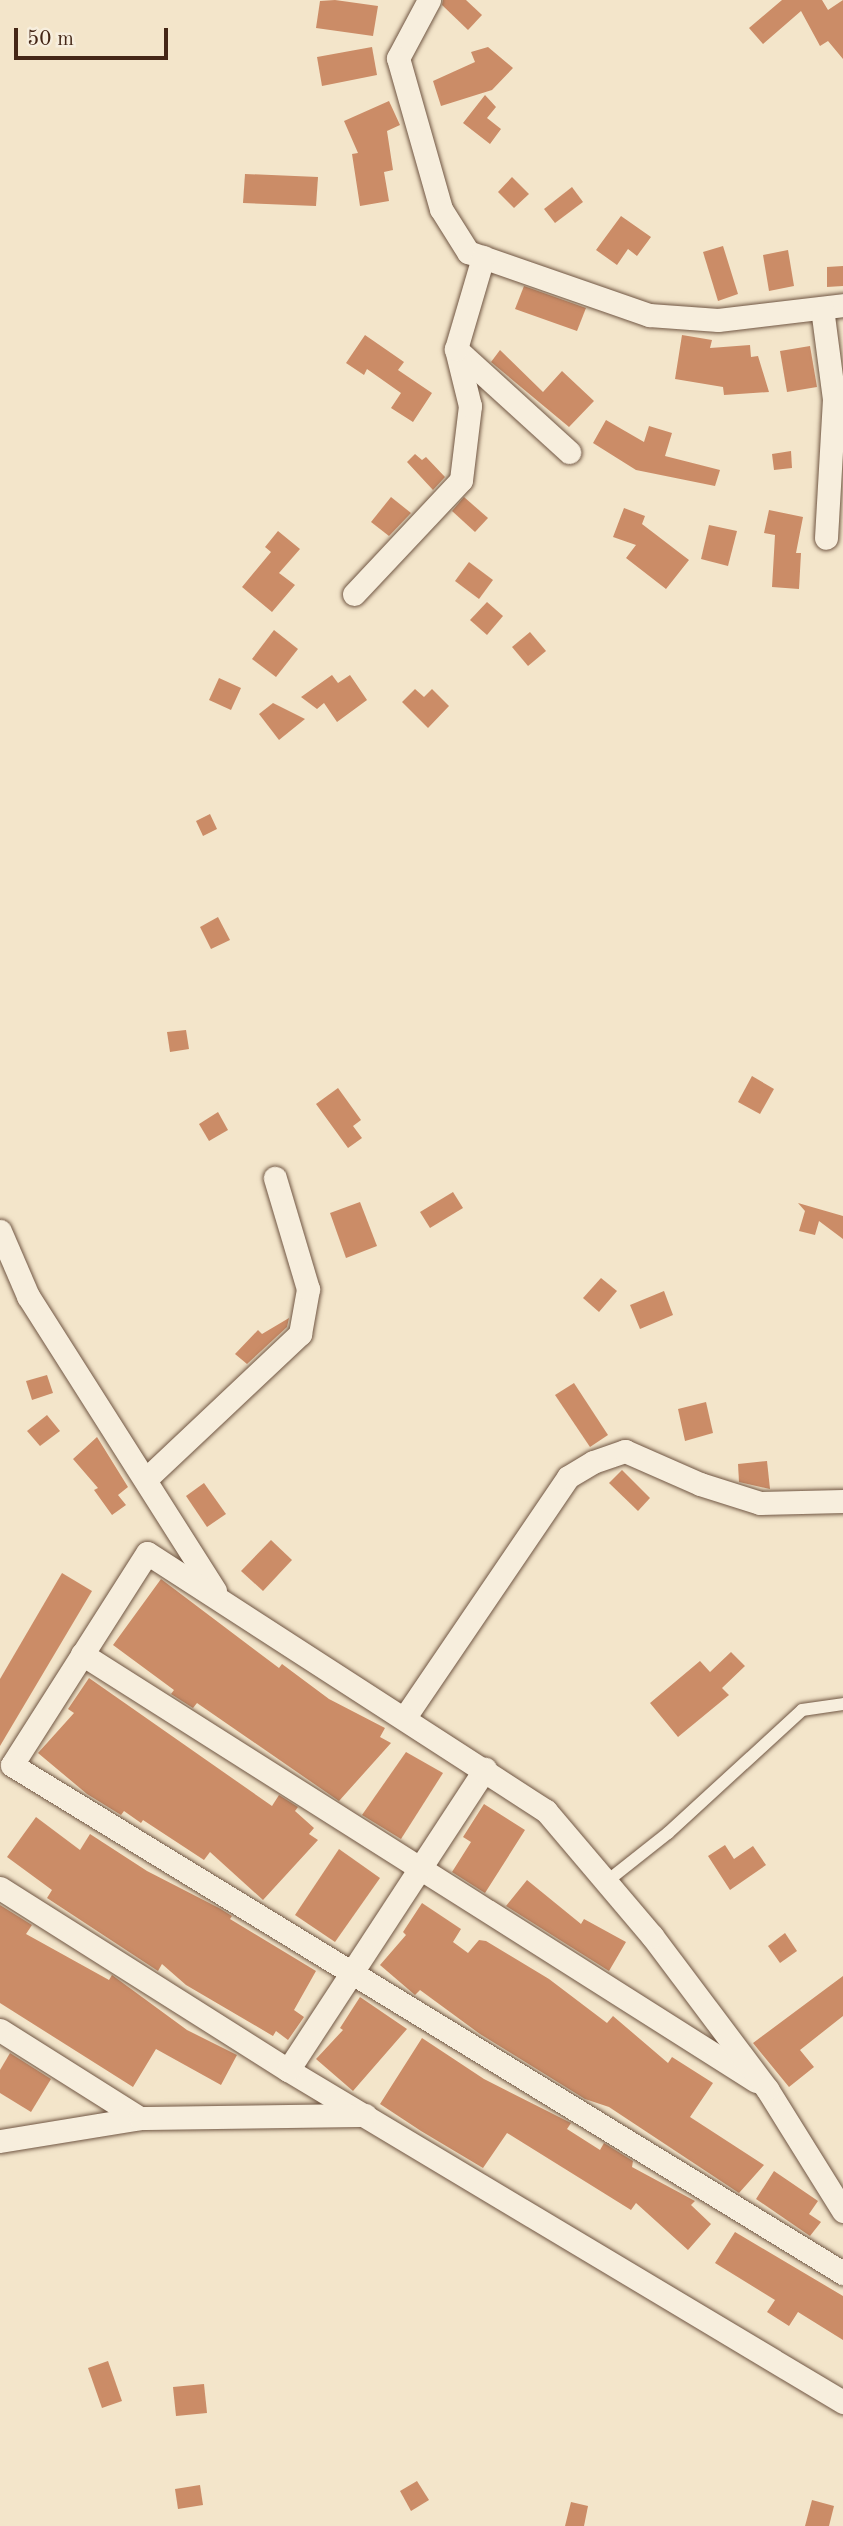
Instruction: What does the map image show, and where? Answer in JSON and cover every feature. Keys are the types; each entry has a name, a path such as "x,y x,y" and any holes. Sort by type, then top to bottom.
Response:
{"street":[{"path":"429,0 398,58 441,209 468,252 649,315 718,320 832,306 834,399 826,538"},
{"path":"354,594 461,480 470,406 456,349 483,257"},
{"path":"456,349 569,452"},
{"path":"146,1479 300,1334 308,1289 275,1178"},
{"path":"0,1231 28,1296 146,1479 218,1597"},
{"path":"405,1717 568,1477 593,1462 625,1451 700,1484 760,1503 843,1501"},
{"path":"843,2211 767,2088 606,1882 546,1811 405,1717 147,1553 12,1765 843,2273"},
{"path":"82,1654 767,2088"},
{"path":"288,2070 485,1769"},
{"path":"0,1888 288,2070 843,2402"},
{"path":"0,2030 140,2118"},
{"path":"0,2141 140,2118 365,2115"}],"lane":[{"path":"606,1882 667,1833 802,1710 843,1704"}],"building":[{"path":"335,0 378,6 373,36 316,28 320,1"},
{"path":"443,0 466,0 482,15 468,30 442,5"},
{"path":"782,0 822,0 828,10 843,0 843,59 828,41 820,46 801,11 763,44 749,28"},
{"path":"372,47 377,75 322,86 317,57"},
{"path":"488,47 513,68 492,90 441,106 433,81 475,62 471,52"},
{"path":"485,95 496,107 487,118 501,129 490,144 463,123"},
{"path":"389,101 400,125 387,131 393,170 384,172 389,201 360,206 352,154 358,153 344,121"},
{"path":"245,174 318,177 316,206 243,203"},
{"path":"512,177 529,194 514,208 498,192"},
{"path":"572,187 583,202 555,223 544,209"},
{"path":"621,216 651,237 637,256 628,249 617,265 596,250"},
{"path":"723,246 738,294 718,301 703,252"},
{"path":"788,250 794,286 769,291 763,255"},
{"path":"843,266 843,286 827,287 827,267"},
{"path":"524,286 586,308 577,331 515,309"},
{"path":"365,335 404,362 398,370 432,393 413,422 391,408 401,393 367,369 364,375 346,363"},
{"path":"682,335 712,340 710,348 750,345 751,357 758,356 769,392 724,395 723,387 675,379"},
{"path":"810,346 817,387 787,392 780,351"},
{"path":"500,350 543,392 562,371 594,401 569,427 491,362"},
{"path":"606,420 644,442 649,426 672,433 665,456 720,470 715,486 636,470 593,443"},
{"path":"791,451 792,468 774,470 772,454"},
{"path":"415,454 422,460 426,457 445,477 433,490 407,462"},
{"path":"391,497 411,513 389,536 371,522"},
{"path":"464,497 488,518 475,532 452,511"},
{"path":"624,508 645,516 642,524 689,560 666,589 626,558 636,545 613,537"},
{"path":"769,510 803,517 796,553 801,553 799,589 772,587 775,535 764,533"},
{"path":"709,525 737,531 728,566 701,559"},
{"path":"278,531 300,549 279,573 295,585 272,612 242,587 271,552 265,547"},
{"path":"469,562 493,580 479,599 455,581"},
{"path":"487,602 503,616 487,635 470,620"},
{"path":"274,630 298,649 276,677 252,659"},
{"path":"530,632 546,651 528,666 512,647"},
{"path":"332,675 338,683 350,675 367,700 337,722 324,703 317,709 301,697"},
{"path":"219,678 241,688 231,710 209,700"},
{"path":"415,689 424,697 432,689 449,706 428,728 402,702"},
{"path":"273,703 305,719 279,740 259,714"},
{"path":"210,814 217,829 203,836 196,821"},
{"path":"218,917 230,940 211,949 200,927"},
{"path":"186,1030 189,1049 170,1052 167,1032"},
{"path":"752,1076 774,1089 760,1114 738,1102"},
{"path":"338,1088 361,1120 353,1126 362,1138 348,1148 316,1104"},
{"path":"218,1112 228,1130 209,1141 199,1124"},
{"path":"453,1192 463,1208 430,1228 420,1212"},
{"path":"360,1202 377,1246 346,1258 330,1213"},
{"path":"798,1203 843,1216 843,1239 819,1221 815,1235 799,1231 805,1211"},
{"path":"601,1278 617,1291 599,1312 583,1298"},
{"path":"664,1291 673,1315 640,1329 630,1305"},
{"path":"289,1318 287,1327 247,1364 235,1354 258,1330 262,1334"},
{"path":"47,1375 53,1393 32,1400 26,1381"},
{"path":"574,1383 608,1435 590,1447 555,1395"},
{"path":"706,1402 713,1433 685,1441 678,1409"},
{"path":"47,1415 60,1431 40,1446 27,1431"},
{"path":"97,1437 128,1487 118,1495 126,1505 112,1515 94,1490 98,1488 73,1459"},
{"path":"767,1461 770,1489 739,1482 738,1464"},
{"path":"622,1470 650,1498 638,1511 609,1483"},
{"path":"204,1483 226,1514 207,1527 186,1496"},
{"path":"271,1540 292,1560 263,1591 241,1571"},
{"path":"62,1573 92,1591 0,1746 0,1679"},
{"path":"161,1579 279,1668 282,1664 329,1699 385,1728 380,1737 391,1743 339,1801 197,1703 193,1708 171,1694 174,1690 113,1645"},
{"path":"731,1652 745,1666 722,1688 729,1695 678,1737 650,1703 700,1661 710,1672"},
{"path":"89,1678 272,1806 279,1795 298,1807 295,1811 314,1828 309,1834 318,1840 263,1900 210,1852 204,1860 143,1820 141,1823 124,1811 121,1815 87,1794 38,1753 74,1713 68,1709"},
{"path":"406,1752 443,1773 401,1839 362,1815"},
{"path":"484,1804 525,1830 485,1893 452,1872 471,1842 463,1837"},
{"path":"36,1817 80,1850 90,1834 147,1871 219,1908 232,1916 230,1919 316,1971 294,2010 304,2017 288,2040 276,2031 273,2036 186,1985 162,1964 158,1971 47,1898 52,1890 7,1857"},
{"path":"725,1845 734,1859 753,1846 766,1865 730,1890 708,1856"},
{"path":"339,1849 380,1878 335,1942 295,1915"},
{"path":"527,1880 581,1924 584,1919 626,1942 609,1971 506,1906"},
{"path":"422,1903 461,1929 453,1942 468,1953 479,1940 486,1941 549,1979 607,2023 613,2016 668,2063 672,2057 713,2083 690,2117 764,2165 739,2193 609,2107 585,2099 480,2034 420,1990 415,1995 380,1965 406,1935 403,1932"},
{"path":"0,1905 32,1925 26,1934 109,1980 112,1975 187,2030 237,2055 221,2085 156,2049 133,2087 0,2003"},
{"path":"785,1933 797,1951 780,1963 768,1946"},
{"path":"843,1976 843,2016 800,2050 814,2067 789,2087 753,2043"},
{"path":"360,1997 407,2029 353,2091 316,2059 343,2030 340,2028"},
{"path":"422,2038 484,2079 571,2123 567,2129 600,2150 604,2143 633,2161 632,2167 695,2201 691,2205 711,2224 688,2250 636,2203 631,2210 507,2133 483,2168 421,2131 380,2104"},
{"path":"10,2053 51,2079 31,2112 0,2093 0,2070"},
{"path":"774,2171 818,2201 809,2214 821,2222 810,2236 756,2199"},
{"path":"735,2232 843,2296 843,2340 798,2312 789,2326 767,2312 775,2300 715,2263"},
{"path":"108,2361 122,2401 102,2408 88,2368"},
{"path":"204,2384 207,2413 176,2416 173,2387"},
{"path":"417,2481 429,2500 411,2511 400,2491"},
{"path":"200,2485 203,2505 178,2509 175,2489"},
{"path":"812,2500 834,2506 829,2526 805,2526"},
{"path":"571,2502 588,2506 584,2526 565,2526"}]}
